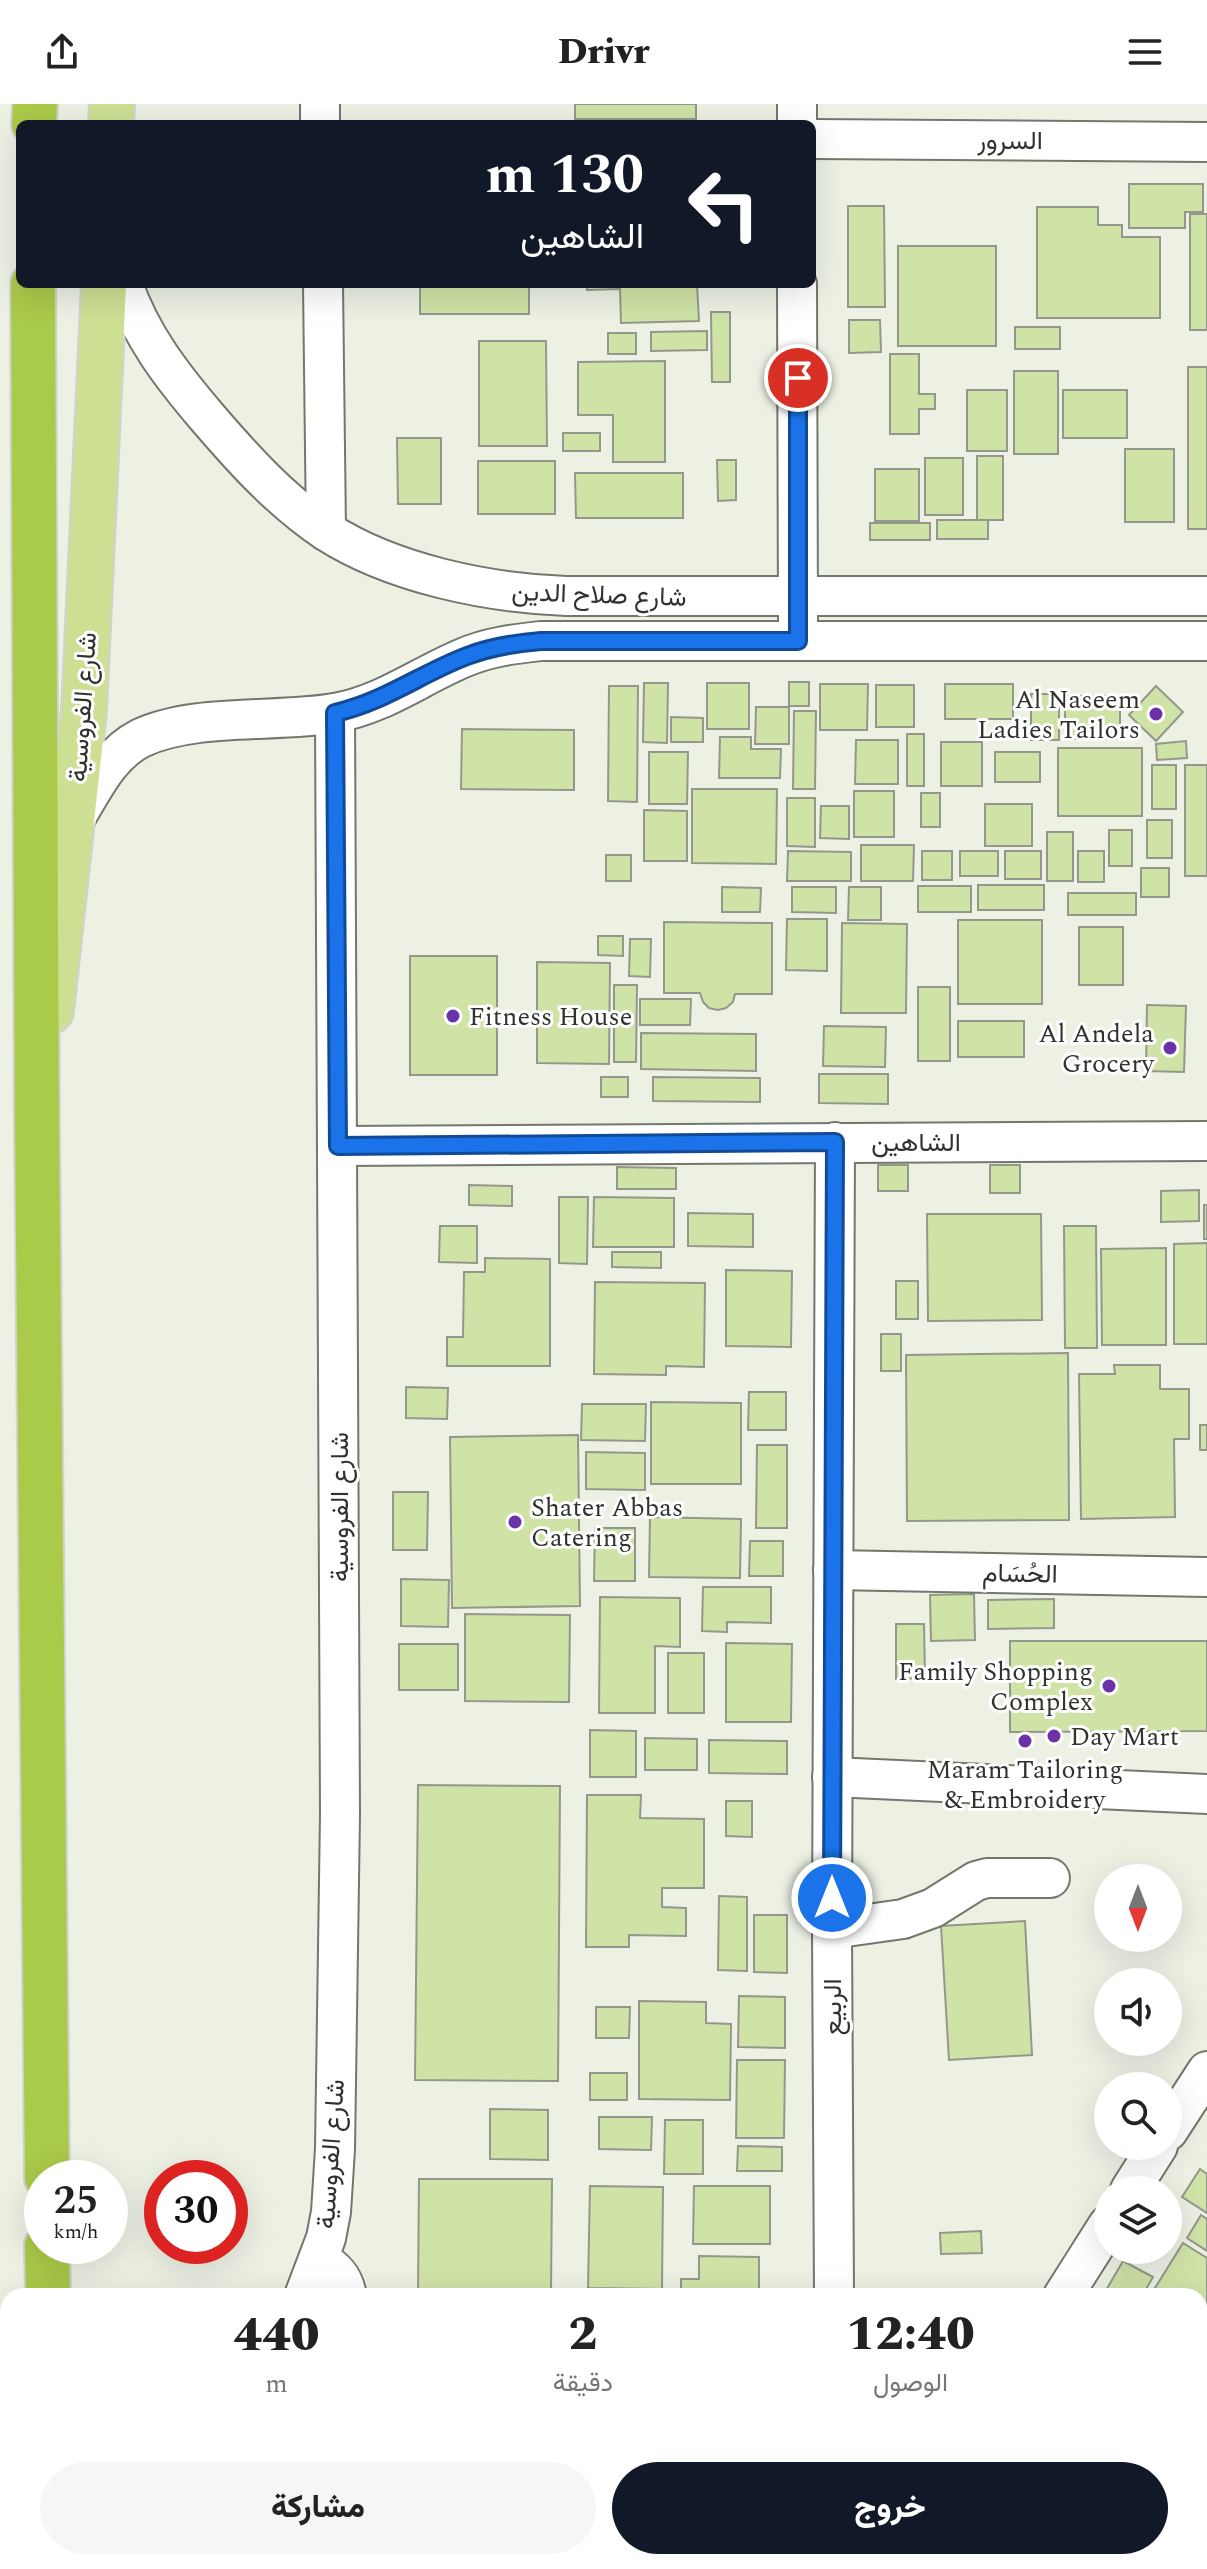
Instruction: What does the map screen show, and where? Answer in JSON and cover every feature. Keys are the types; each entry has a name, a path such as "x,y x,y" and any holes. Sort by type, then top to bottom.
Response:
{"highway":[{"name":"شارع الفروسية","path":"33,288 47,2160"},
{"path":"47,2264 48,2288"}],"main road":[{"name":"شارع الفروسية","path":"37,1129 84,711 104,288"}],"street":[{"name":"السرور","path":"816,139 1207,142"},
{"name":"شارع صلاح الدين","path":"125,288 149,343 170,374 246,462 281,496 326,531 378,557 478,588 566,596 1207,596"},
{"path":"323,288 326,531"},
{"path":"797,288 798,641"},
{"path":"478,588 491,618 491,634 486,650"},
{"name":"شارع صلاح الدين","path":"73,822 101,774 118,755 141,739 175,728 335,713 374,702 466,657 506,645 541,641 1207,641"},
{"name":"شارع الفروسية","path":"307,2288 319,2260 331,2212 335,2149 340,1814 335,713"},
{"name":"الشاهين","path":"338,1146 1207,1141"},
{"name":"الربيع","path":"834,2288 832,1777 835,1142"},
{"name":"الحُسَام","path":"833,1570 1207,1577"},
{"path":"832,1777 1207,1794"},
{"path":"832,1929 903,1919 933,1908 976,1881 987,1878 1050,1878"},
{"path":"1182,2109 1207,2071"},
{"path":"1068,2288 1094,2247"},
{"path":"319,2260 342,2278 345,2288"}],"building":[{"path":"575,104 696,104 696,119 575,119"},
{"path":"1129,184 1203,184 1203,212 1185,212 1185,228 1129,228"},
{"path":"848,206 884,206 885,307 848,307"},
{"path":"1037,207 1098,207 1098,225 1122,225 1122,237 1160,237 1160,318 1037,318"},
{"path":"1190,214 1207,214 1207,330 1190,330"},
{"path":"898,246 996,246 996,346 898,346"},
{"path":"420,288 529,288 529,314 420,314"},
{"path":"587,288 697,288 699,321 621,323 620,289"},
{"path":"711,312 730,312 730,382 712,382"},
{"path":"849,320 880,320 881,352 849,353"},
{"path":"1015,327 1060,327 1060,349 1015,349"},
{"path":"707,331 707,350 651,351 651,332"},
{"path":"608,333 636,333 636,354 608,354"},
{"path":"479,341 546,341 547,446 479,446"},
{"path":"890,354 919,354 919,394 935,394 935,409 919,409 919,434 890,434"},
{"path":"665,361 665,462 613,462 613,415 578,415 578,362"},
{"path":"1188,367 1207,367 1207,529 1188,529"},
{"path":"1014,371 1058,371 1058,454 1014,454"},
{"path":"967,390 1007,390 1007,451 967,451"},
{"path":"1063,390 1127,390 1127,438 1063,438"},
{"path":"563,433 600,433 600,451 563,451"},
{"path":"397,438 441,438 441,504 398,504"},
{"path":"1125,449 1174,449 1174,522 1125,522"},
{"path":"977,456 1003,456 1003,520 977,520"},
{"path":"925,458 963,458 963,515 925,515"},
{"path":"717,460 736,460 736,500 718,501"},
{"path":"478,461 555,461 555,514 478,514"},
{"path":"875,469 919,469 919,521 875,521"},
{"path":"575,473 683,473 683,518 576,518"},
{"path":"937,520 988,520 988,539 937,539"},
{"path":"870,523 930,523 930,540 870,540"},
{"path":"789,682 809,682 809,706 789,706"},
{"path":"644,683 668,683 667,743 643,742"},
{"path":"707,683 749,683 749,729 707,729"},
{"path":"820,684 868,684 867,730 820,730"},
{"path":"945,684 1013,684 1013,719 945,719"},
{"path":"876,685 914,685 914,727 876,727"},
{"path":"609,686 638,686 637,802 608,801"},
{"name":"Al Naseem Ladies Tailors","path":"1156,686 1183,712 1156,741 1129,715"},
{"path":"1031,694 1059,694 1059,740 1031,740"},
{"path":"1065,696 1120,696 1120,739 1065,739"},
{"path":"756,707 789,707 789,744 755,744"},
{"path":"794,711 816,711 815,789 793,789"},
{"path":"671,717 703,718 703,742 671,742"},
{"path":"462,729 574,730 574,790 461,789"},
{"path":"907,734 924,734 924,786 907,786"},
{"path":"720,737 751,737 751,749 781,749 780,778 719,778"},
{"path":"856,740 898,740 898,784 855,784"},
{"path":"1186,741 1187,758 1157,760 1156,744"},
{"path":"941,742 982,742 982,786 941,786"},
{"path":"1058,748 1142,748 1142,816 1058,816"},
{"path":"649,752 688,752 687,804 649,804"},
{"path":"995,752 1040,752 1040,782 995,782"},
{"path":"1152,765 1176,765 1176,809 1152,809"},
{"path":"1185,765 1207,765 1207,876 1185,876"},
{"path":"692,789 777,789 776,864 692,863"},
{"path":"854,791 894,791 894,837 854,837"},
{"path":"921,793 940,793 940,827 921,827"},
{"path":"787,798 815,798 815,847 787,846"},
{"path":"985,804 1032,804 1032,846 985,846"},
{"path":"821,806 849,806 849,839 820,838"},
{"path":"644,810 687,811 687,861 644,861"},
{"path":"1147,820 1172,820 1172,858 1147,858"},
{"path":"1109,830 1132,830 1132,866 1109,866"},
{"path":"1047,832 1073,832 1073,881 1047,881"},
{"path":"861,845 914,845 913,881 861,881"},
{"path":"788,851 851,852 851,881 787,881"},
{"path":"922,851 952,851 952,880 922,880"},
{"path":"960,851 998,851 998,876 960,876"},
{"path":"1005,851 1041,851 1041,879 1005,879"},
{"path":"1078,851 1104,851 1104,882 1078,882"},
{"path":"606,855 631,855 631,881 606,881"},
{"path":"1141,868 1169,868 1169,897 1141,897"},
{"path":"978,885 1044,885 1044,910 978,910"},
{"path":"918,886 971,886 971,912 918,912"},
{"path":"722,887 761,888 760,912 722,912"},
{"path":"792,887 836,887 836,913 792,912"},
{"path":"849,887 881,887 881,920 848,920"},
{"path":"1068,893 1136,893 1136,915 1068,915"},
{"path":"787,919 827,919 827,971 786,970"},
{"path":"958,920 1042,920 1042,1004 958,1004"},
{"path":"664,922 772,923 772,994 735,994 733,1002 718,1010 709,1008 700,993 664,993"},
{"path":"842,923 907,924 906,1013 841,1013"},
{"path":"1079,927 1123,927 1123,985 1079,985"},
{"path":"598,936 623,936 623,956 598,955"},
{"path":"630,939 651,939 650,977 629,976"},
{"name":"Fitness House","path":"410,956 497,956 497,1075 410,1075"},
{"path":"537,962 610,963 609,1064 537,1063"},
{"path":"614,985 637,985 636,1062 614,1062"},
{"path":"918,987 950,987 950,1061 918,1061"},
{"path":"640,999 691,999 690,1025 640,1025"},
{"path":"1147,1005 1186,1006 1184,1072 1146,1071"},
{"path":"958,1021 1024,1021 1024,1057 958,1057"},
{"path":"824,1026 886,1027 885,1067 823,1066"},
{"path":"641,1033 756,1034 756,1071 641,1069"},
{"path":"819,1074 888,1074 888,1104 819,1103"},
{"path":"601,1077 628,1077 628,1097 601,1097"},
{"path":"653,1077 760,1078 760,1102 653,1101"},
{"path":"878,1165 908,1165 908,1191 878,1191"},
{"path":"990,1165 1020,1165 1020,1193 990,1193"},
{"path":"617,1167 676,1168 676,1189 617,1189"},
{"path":"469,1185 512,1186 512,1206 469,1205"},
{"path":"1199,1190 1199,1221 1161,1222 1161,1191"},
{"path":"559,1197 588,1197 587,1264 559,1263"},
{"path":"594,1197 674,1198 674,1247 593,1247"},
{"path":"1204,1205 1207,1205 1207,1239 1204,1239"},
{"path":"688,1213 753,1214 753,1247 688,1246"},
{"path":"927,1214 1041,1214 1042,1320 928,1321"},
{"path":"440,1226 477,1226 477,1263 439,1262"},
{"path":"1064,1226 1096,1226 1097,1348 1065,1348"},
{"path":"1207,1243 1207,1344 1174,1344 1174,1244"},
{"path":"1166,1248 1166,1345 1102,1345 1101,1249"},
{"path":"612,1252 661,1252 661,1268 612,1267"},
{"path":"485,1258 550,1259 550,1366 447,1366 447,1337 463,1337 464,1272 485,1272"},
{"path":"726,1270 792,1271 791,1347 726,1346"},
{"path":"896,1281 918,1281 918,1319 896,1319"},
{"path":"595,1282 705,1283 704,1367 666,1366 666,1375 594,1374"},
{"path":"881,1334 901,1334 901,1371 881,1371"},
{"path":"1068,1353 1069,1520 907,1521 906,1355"},
{"path":"1114,1365 1160,1365 1160,1389 1189,1389 1189,1439 1174,1439 1175,1517 1081,1519 1079,1374 1115,1374"},
{"path":"406,1387 448,1388 447,1419 406,1418"},
{"path":"749,1392 786,1392 786,1430 748,1430"},
{"path":"651,1402 741,1403 741,1484 651,1484"},
{"path":"582,1404 646,1404 645,1441 581,1440"},
{"path":"1200,1425 1207,1425 1207,1450 1200,1450"},
{"name":"Shater Abbas Catering","path":"578,1435 580,1606 452,1608 450,1437"},
{"path":"757,1445 787,1445 787,1528 756,1528"},
{"path":"586,1452 645,1453 645,1490 586,1489"},
{"path":"393,1492 428,1492 427,1550 393,1550"},
{"path":"650,1517 741,1519 740,1578 649,1577"},
{"path":"595,1528 635,1528 635,1581 594,1581"},
{"path":"750,1541 783,1541 783,1576 749,1576"},
{"path":"401,1579 449,1580 448,1627 401,1626"},
{"path":"703,1587 771,1587 771,1623 727,1622 727,1632 702,1631"},
{"path":"974,1594 975,1640 931,1641 930,1595"},
{"path":"600,1597 680,1598 680,1647 655,1646 655,1713 599,1713"},
{"path":"1054,1599 1054,1628 988,1629 988,1600"},
{"path":"465,1614 570,1615 569,1702 465,1701"},
{"path":"896,1624 924,1624 925,1678 896,1679"},
{"name":"Family Shopping Complex","path":"1010,1641 1207,1641 1207,1731 1010,1732"},
{"path":"726,1643 792,1644 791,1722 726,1722"},
{"path":"399,1644 458,1644 458,1690 399,1690"},
{"path":"668,1653 704,1653 704,1713 668,1713"},
{"path":"590,1730 636,1731 636,1777 590,1777"},
{"path":"645,1738 697,1739 697,1770 645,1770"},
{"path":"709,1740 787,1741 787,1774 709,1773"},
{"path":"418,1785 560,1786 558,2081 415,2080"},
{"path":"587,1795 641,1795 640,1818 704,1819 704,1888 662,1888 662,1907 686,1908 686,1936 629,1935 629,1947 586,1947"},
{"path":"726,1801 752,1801 752,1837 726,1836"},
{"path":"719,1896 747,1897 747,1971 718,1970"},
{"path":"754,1915 787,1915 787,1973 754,1972"},
{"path":"1025,1921 1032,2055 949,2060 941,1926"},
{"path":"739,1996 785,1997 785,2048 738,2047"},
{"path":"639,2001 706,2002 706,2023 731,2024 730,2100 639,2099"},
{"path":"596,2007 630,2007 629,2038 596,2038"},
{"path":"737,2060 785,2060 784,2138 736,2138"},
{"path":"590,2073 627,2073 627,2100 590,2100"},
{"path":"490,2109 548,2110 548,2160 490,2159"},
{"path":"599,2117 652,2117 651,2150 599,2149"},
{"path":"665,2120 703,2120 703,2174 664,2174"},
{"path":"738,2146 782,2147 782,2171 737,2171"},
{"path":"1200,2169 1207,2174 1207,2213 1182,2197"},
{"path":"419,2179 552,2179 551,2288 418,2288"},
{"path":"590,2186 663,2187 662,2288 588,2288"},
{"path":"694,2186 770,2186 770,2244 693,2244"},
{"path":"1201,2215 1207,2219 1207,2251 1187,2238"},
{"path":"981,2231 982,2253 941,2254 940,2233"},
{"path":"1183,2243 1207,2258 1207,2288 1155,2288 1170,2264 1182,2264"},
{"path":"699,2256 759,2257 759,2288 681,2288 681,2279 699,2279"},
{"path":"1121,2264 1129,2264 1153,2277 1147,2288 1107,2288"}],"place":[{"name":"Al Naseem Ladies Tailors","path":"1156,714"},
{"name":"Fitness House","path":"453,1016"},
{"name":"Al Andela Grocery","path":"1170,1048"},
{"name":"Shater Abbas Catering","path":"515,1522"},
{"name":"Family Shopping Complex","path":"1109,1686"},
{"name":"Day Mart","path":"1054,1736"},
{"name":"Maram Tailoring & Embroidery","path":"1025,1741"}],"route":[{"path":"798,378 798,641 541,641 506,645 466,657 362,707 335,713 338,1146 835,1142 832,1898"}]}
